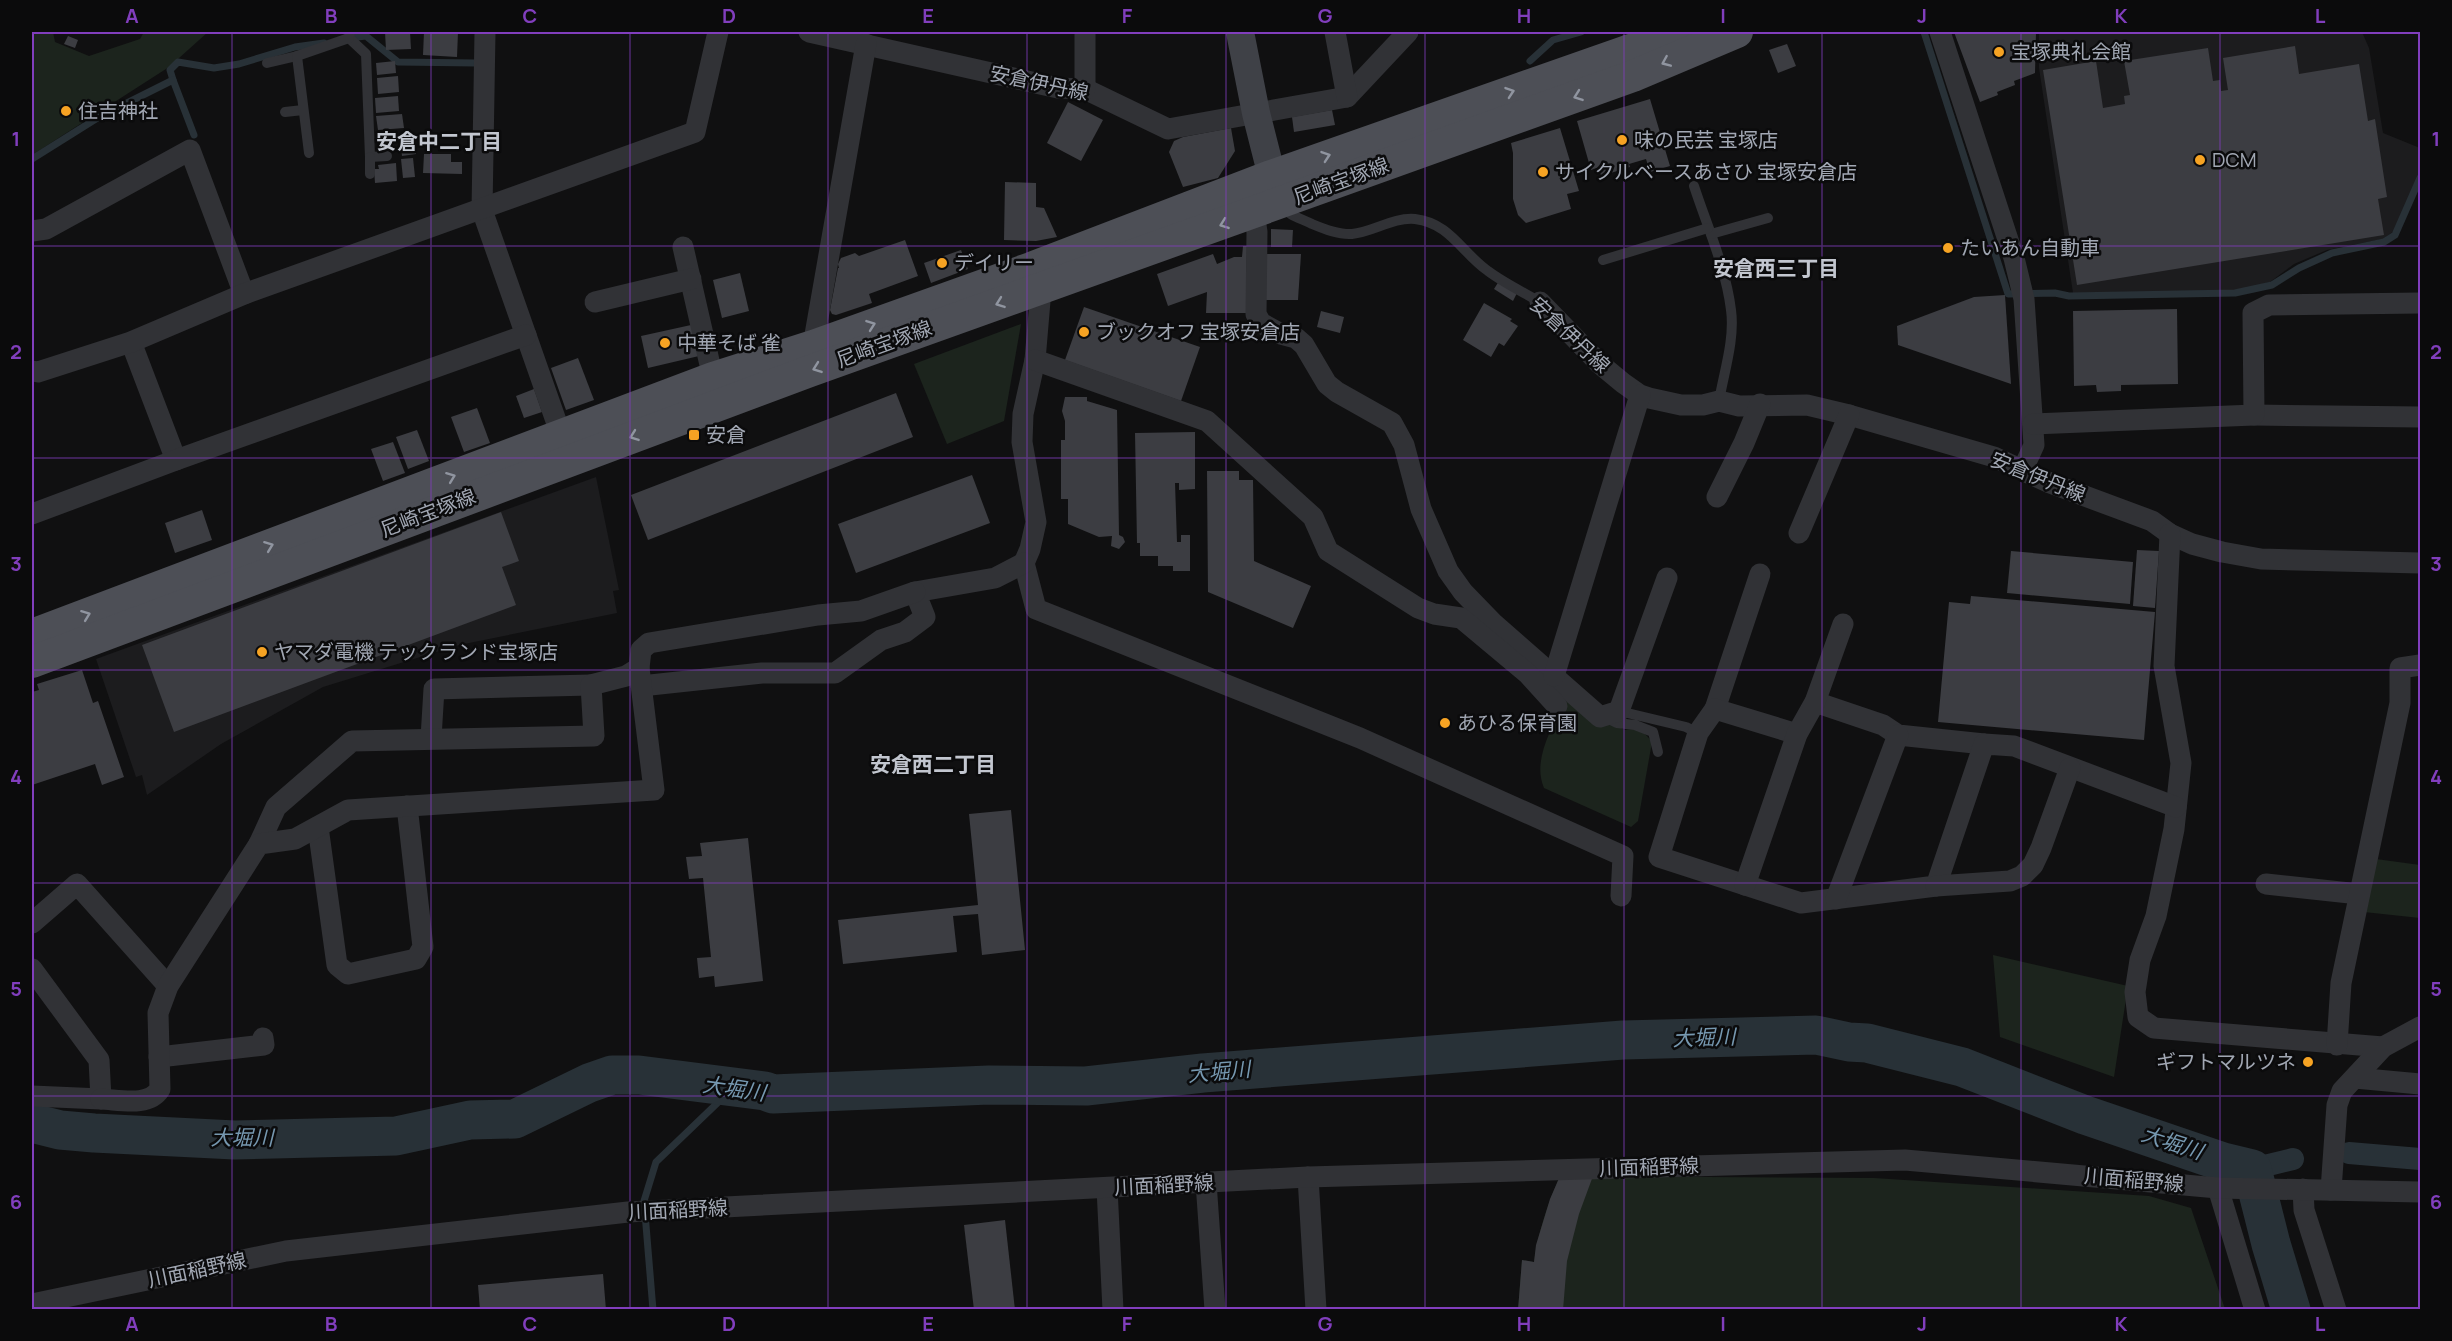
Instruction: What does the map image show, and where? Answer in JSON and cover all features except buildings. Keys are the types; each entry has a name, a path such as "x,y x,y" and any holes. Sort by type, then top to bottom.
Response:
{"main road":[{"name":"尼崎宝塚線","path":"32,662 810,370 1036,278 1268,197 1627,51 1694,32"},
{"name":"尼崎宝塚線","path":"32,635 712,378 1036,278 1268,197 1634,76 1737,32"}],"street":[{"path":"485,32 482,210 561,435"},
{"path":"32,371 38,372 131,342 244,294 695,132 718,32"},
{"name":"安倉伊丹線","path":"809,32 842,35 866,44 1058,88 1085,89 1168,129 1347,97"},
{"path":"1085,32 1085,89"},
{"path":"1240,32 1256,113 1268,197 1257,232 1256,314 1261,322 1281,334 1296,338 1304,345 1328,384 1337,392 1392,423 1404,445 1421,509 1448,571 1464,592 1494,624 1600,717 1619,711 1667,578"},
{"path":"1335,32 1347,97"},
{"path":"1347,97 1408,32"},
{"path":"1940,32 2014,258 2024,299 2034,445 2023,469"},
{"path":"813,346 866,44"},
{"path":"32,231 46,229 190,150 244,294"},
{"path":"683,247 712,378"},
{"path":"1036,278 1035,360 1023,414 1022,442 1036,522 1030,549 1024,563 1036,609 1360,738 1623,856 1621,896"},
{"path":"595,302 691,279"},
{"name":"安倉伊丹線","path":"1540,302 1599,364 1640,395 1681,405 1703,405 1719,401 1739,406 1807,405 1850,415 1994,457 2050,483 2152,521 2170,534 2192,544 2222,552 2261,559 2421,563"},
{"path":"2254,415 2253,313 2269,305 2421,303"},
{"path":"32,513 526,335"},
{"path":"131,342 176,460"},
{"path":"1035,360 1207,421 1313,517 1328,552 1418,608 1434,614 1461,618 1528,674 1557,706"},
{"path":"1554,676 1640,395"},
{"path":"1717,497 1760,404"},
{"path":"1799,533 1850,415"},
{"path":"2033,424 2254,415 2421,417"},
{"path":"2170,534 2164,666 2181,763 2174,829 2156,916 2140,960 2134,992 2138,1017 2154,1029 2383,1047"},
{"path":"259,844 295,839 348,810 654,790 640,677 641,650 649,643 818,615 861,611 915,592 995,578 1024,563"},
{"path":"1760,574 1715,709 1698,733 1659,857 1801,903 1936,886 2010,881 2022,876 2033,865 2042,848 2070,768"},
{"path":"431,738 434,689 591,685 626,676 835,673 881,640 905,632 925,617 915,592"},
{"path":"1745,885 1797,734 1815,702 1843,624"},
{"path":"2337,1045 2341,983 2400,703 2400,668 2421,665"},
{"path":"32,1096 147,1101 155,1097 160,1089 158,1013 168,986 259,844 276,807 352,741 594,736 591,685"},
{"path":"1815,702 1911,738 2014,746 2176,807"},
{"path":"1715,709 1797,734"},
{"path":"1836,899 1898,735"},
{"path":"1936,886 1984,744"},
{"path":"318,826 337,965 348,974 416,959 423,947 407,806"},
{"path":"32,924 77,884 168,986"},
{"path":"2266,884 2360,894"},
{"path":"32,969 99,1060 101,1099"},
{"path":"2331,1190 2337,1105 2342,1091 2383,1047 2420,1023"},
{"path":"159,1057 264,1045"},
{"path":"2355,1078 2421,1084"},
{"name":"川面稲野線","path":"32,1305 286,1251 628,1212 1308,1177 1905,1160 2221,1188 2421,1192"},
{"path":"1308,1177 1316,1310"},
{"path":"1206,1182 1215,1310"},
{"path":"1107,1188 1113,1310"},
{"path":"2221,1188 2255,1310"},
{"path":"2297,1188 2336,1310"}],"lane":[{"path":"267,63 297,56 349,34 366,54 370,174"},
{"path":"297,56 309,153"},
{"path":"285,112 303,110"},
{"path":"370,157 387,156"},
{"path":"1694,186 1727,285 1732,311 1731,334 1719,401"},
{"name":"安倉伊丹線","path":"1268,197 1289,215 1341,234 1353,234 1400,220 1414,219 1432,224 1447,230 1472,258 1490,272 1540,302"},
{"path":"1603,260 1709,231 1768,218"},
{"path":"1658,752 1653,732 1611,720 1619,711 1686,727 1698,733"}],"shaded area":[{"name":"住吉神社","path":"32,32 53,32 55,42 89,56 140,39 144,32 208,32 169,67 32,155"},
{"path":"2039,32 2362,32 2369,48 2383,133 2420,148 2420,172 2394,231 2383,239 2327,250 2294,264 2270,282 2235,291 2073,293 2039,68"},
{"path":"1021,324 1004,421 947,444 914,364"},
{"path":"596,477 619,590 613,591 617,613 459,645 323,687 221,744 147,795 142,775 136,777 96,659"},
{"path":"1568,701 1625,730 1641,731 1652,742 1638,821 1631,827 1544,788 1540,767 1545,745 1563,703"},
{"path":"2376,859 2420,865 2420,918 2364,912"},
{"path":"1993,955 2128,986 2114,1077 2000,1037"},
{"path":"1560,1176 1874,1178 2149,1196 2191,1208 2225,1309 1518,1310 1522,1260 1534,1262 1544,1218"}],"waterway":[{"path":"1530,61 1553,40 1581,32"},
{"path":"1924,32 2008,294 2055,293 2069,296 2235,293 2272,285 2299,268 2332,253 2384,242 2395,235 2420,178"},
{"path":"349,38 366,36 398,62 476,63"},
{"path":"173,80 170,70 178,62 214,68 239,64 295,47 324,43"},
{"path":"32,159 99,117 173,80 194,135"},
{"name":"大堀川","path":"32,1123 60,1130 94,1133 235,1140 396,1136 470,1120 515,1119 589,1083 612,1075 639,1075 765,1091 773,1094 989,1085 1086,1086 1203,1073 1623,1040 1816,1035 1849,1042 1867,1043 1962,1067 2085,1115 2223,1162 2252,1169 2291,1310"},
{"path":"653,1310 644,1201 656,1162 733,1088"},
{"path":"2349,1153 2420,1159"},
{"path":"2252,1169 2293,1159"}],"place":[{"name":"宝塚典礼会館","path":"1999,52"},
{"name":"住吉神社","path":"66,111"},
{"name":"味の民芸 宝塚店","path":"1622,140"},
{"name":"DCM","path":"2200,160"},
{"name":"サイクルベースあさひ 宝塚安倉店","path":"1543,172"},
{"name":"たいあん自動車","path":"1948,248"},
{"name":"デイリー","path":"942,263"},
{"name":"ブックオフ 宝塚安倉店","path":"1084,332"},
{"name":"中華そば 雀","path":"665,343"},
{"name":"安倉","path":"694,435"},
{"name":"ヤマダ電機 テックランド宝塚店","path":"262,652"},
{"name":"あひる保育園","path":"1445,723"},
{"name":"ギフトマルツネ","path":"2308,1062"}],"district":[{"name":"安倉中二丁目","path":"439,142"},
{"name":"安倉西三丁目","path":"1776,269"},
{"name":"安倉西二丁目","path":"933,765"}]}
